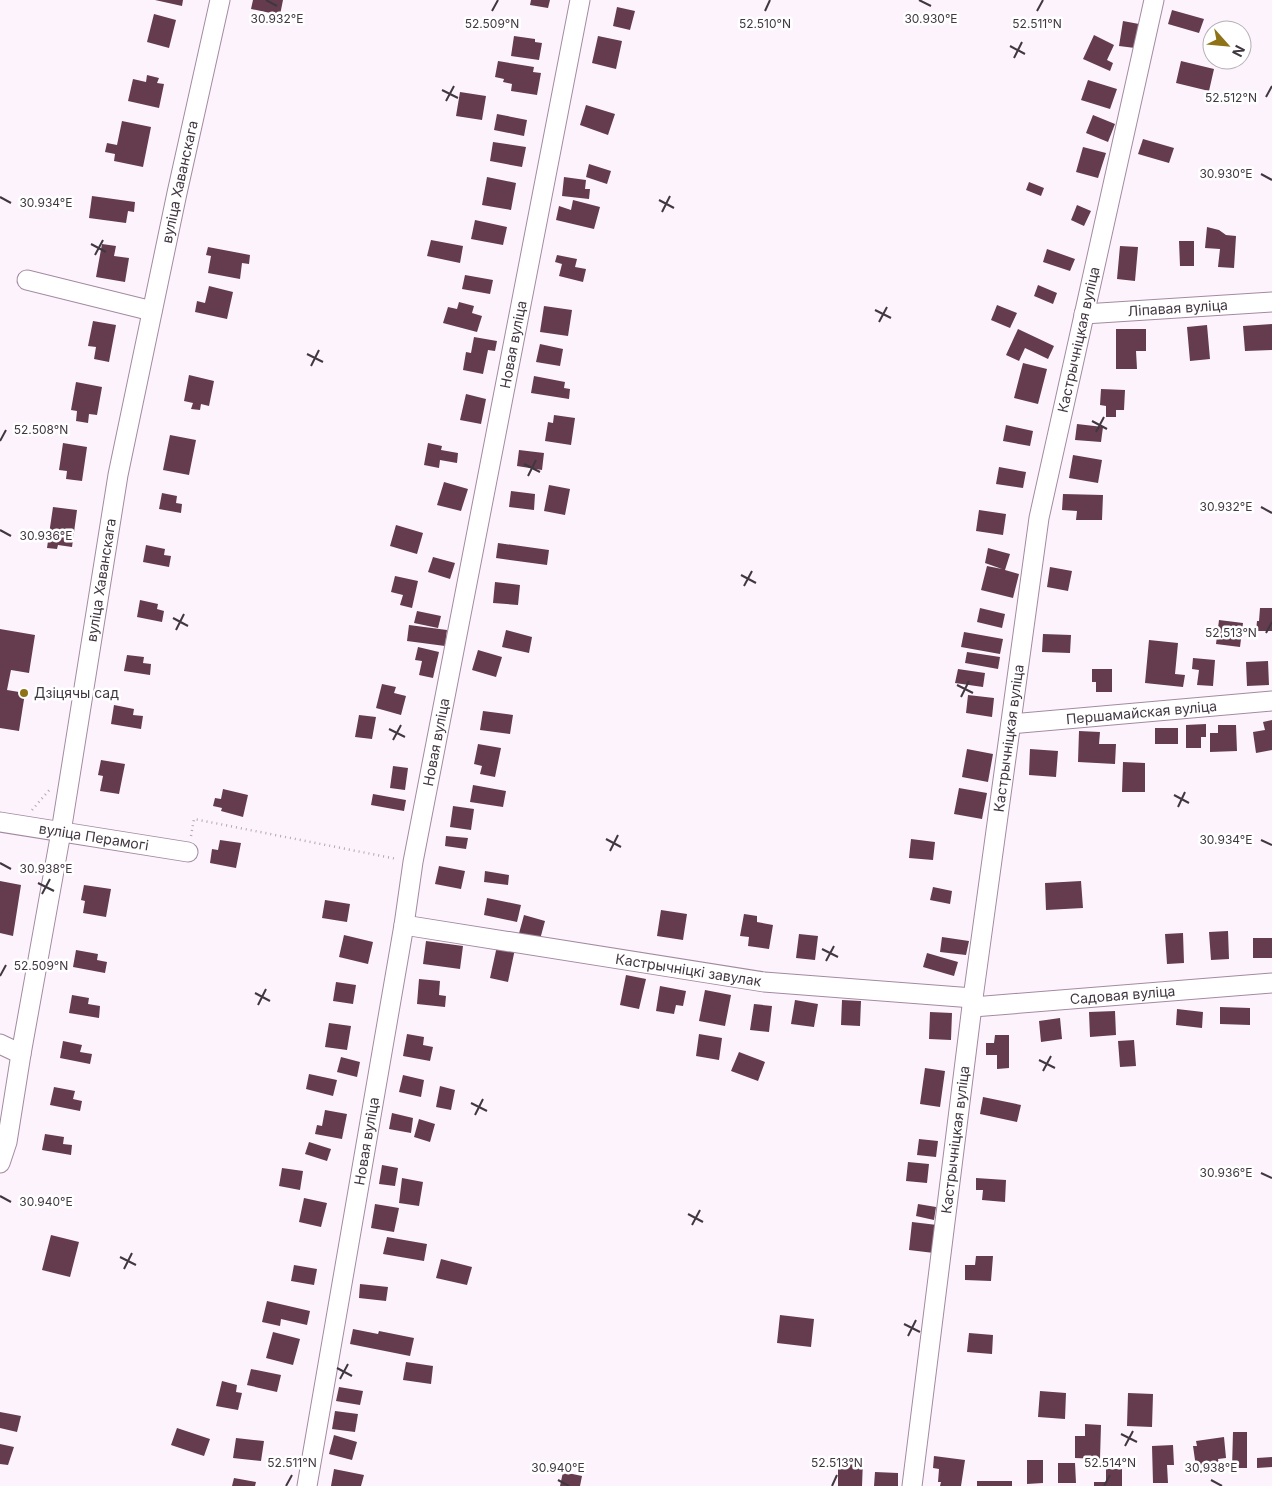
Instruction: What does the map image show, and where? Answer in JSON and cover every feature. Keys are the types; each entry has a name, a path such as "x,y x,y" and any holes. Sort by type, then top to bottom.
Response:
{"street":[{"name":"вуліца Хаванскага","path":"0,1163 7,1142 61,832 118,474 177,192 220,0"},
{"name":"Новая вуліца","path":"307,1486 404,925 413,862 580,0"},
{"name":"Кастрычніцкая вуліца","path":"912,1486 973,1002 1039,518 1154,0"},
{"path":"27,280 152,311"},
{"name":"Ліпавая вуліца","path":"1084,314 1272,302"},
{"name":"Першамайская вуліца","path":"1011,724 1272,701"},
{"name":"вуліца Перамогі","path":"6,823 188,852"},
{"name":"Кастрычніцкі завулак","path":"404,925 764,982 973,1002"},
{"name":"Садовая вуліца","path":"973,1002 1272,982"},
{"path":"0,1044 21,1054"}],"path":[{"path":"6,823 34,809 56,781"},
{"path":"188,852 194,818 413,862"}],"building":[{"path":"155,0 183,0 182,6"},
{"path":"253,0 283,0 280,15 251,9"},
{"path":"531,0 550,0 548,8 530,5"},
{"path":"617,7 635,11 630,30 613,26"},
{"path":"1172,10 1204,19 1202,20 1199,33 1168,24"},
{"path":"154,14 176,20 169,48 147,42"},
{"path":"1123,21 1139,24 1135,48 1119,46"},
{"path":"1094,35 1114,45 1107,60 1113,63 1110,71 1083,59"},
{"path":"514,36 535,39 535,42 542,43 539,60 511,56"},
{"path":"598,36 622,41 616,69 592,63"},
{"path":"498,61 534,67 533,72 541,73 537,95 511,91 512,84 503,82 504,79 495,77"},
{"path":"1181,61 1202,66 1202,70 1214,70 1209,91 1176,83"},
{"path":"147,75 159,78 157,83 164,84 159,108 128,101 133,79 146,82"},
{"path":"1088,80 1117,89 1110,109 1081,100"},
{"path":"460,92 486,96 482,120 456,116"},
{"path":"586,105 615,114 608,135 580,125"},
{"path":"497,114 527,120 524,136 494,130"},
{"path":"1093,115 1115,124 1108,142 1086,133"},
{"path":"122,121 151,127 143,167 114,161 115,154 105,152 107,143 117,145"},
{"path":"1143,139 1174,148 1169,163 1138,154"},
{"path":"493,142 526,147 522,167 490,161"},
{"path":"1083,147 1106,153 1098,178 1076,172"},
{"path":"589,164 611,171 607,184 586,177"},
{"path":"487,177 516,183 511,210 482,205"},
{"path":"564,177 586,180 585,189 590,189 589,199 562,196"},
{"path":"1029,182 1044,188 1041,196 1026,190"},
{"path":"92,196 135,202 134,212 128,211 126,223 89,218"},
{"path":"573,200 600,207 594,229 556,220 559,206 571,210"},
{"path":"1077,205 1091,211 1084,226 1071,220"},
{"path":"475,220 507,227 503,245 471,239"},
{"path":"1207,227 1219,230 1226,235 1236,236 1234,268 1218,267 1220,249 1205,248"},
{"path":"431,240 463,246 460,263 427,256"},
{"path":"1179,241 1194,241 1194,266 1180,266"},
{"path":"102,244 116,246 114,256 129,258 125,282 96,277"},
{"path":"1120,246 1138,247 1135,281 1117,279"},
{"path":"208,247 250,255 249,264 242,263 240,279 208,273 211,256 206,255"},
{"path":"1047,249 1075,259 1070,271 1043,262"},
{"path":"557,255 577,259 575,267 586,269 583,282 559,276 562,264 555,262"},
{"path":"465,275 493,280 490,294 462,289"},
{"path":"1038,285 1057,293 1053,304 1034,296"},
{"path":"209,286 233,292 227,319 195,312 197,301 205,303"},
{"path":"459,302 474,306 472,313 482,316 477,332 443,323 448,307 457,309"},
{"path":"997,305 1017,313 1010,328 991,320"},
{"path":"544,306 572,310 568,336 540,332"},
{"path":"93,321 116,325 109,362 94,359 96,347 88,346"},
{"path":"1272,324 1272,350 1245,351 1243,326"},
{"path":"1207,325 1210,359 1190,361 1187,327"},
{"path":"1018,329 1054,346 1048,359 1025,348 1019,361 1006,355"},
{"path":"1116,329 1146,329 1146,351 1136,351 1137,369 1116,369"},
{"path":"474,337 497,341 495,351 488,350 483,374 463,370 466,352 471,353"},
{"path":"540,344 563,349 560,366 536,362"},
{"path":"1023,363 1047,369 1038,404 1014,398"},
{"path":"189,375 214,381 209,406 201,404 200,410 191,409 193,403 184,401"},
{"path":"534,376 565,382 564,388 570,389 569,399 531,393"},
{"path":"76,382 102,387 97,415 89,414 88,423 76,421 77,411 71,410"},
{"path":"1101,389 1125,390 1124,410 1116,410 1116,417 1106,417 1106,406 1100,405"},
{"path":"466,394 486,399 481,424 460,420"},
{"path":"554,415 575,418 571,445 545,441 548,422 553,423"},
{"path":"1077,424 1103,427 1101,442 1075,440"},
{"path":"1006,425 1033,431 1030,446 1003,441"},
{"path":"170,435 196,440 189,475 163,470"},
{"path":"63,443 87,447 82,481 66,479 67,471 59,470"},
{"path":"428,443 442,446 441,450 458,453 457,463 440,460 439,468 424,465"},
{"path":"519,450 544,453 542,470 517,466"},
{"path":"1073,455 1102,460 1098,483 1069,478"},
{"path":"999,467 1026,472 1023,488 996,484"},
{"path":"444,482 468,489 461,511 437,505"},
{"path":"549,485 570,489 565,515 544,511"},
{"path":"511,491 535,494 534,510 509,507"},
{"path":"162,493 177,496 176,503 182,504 181,513 159,509"},
{"path":"1063,494 1103,495 1102,520 1076,520 1077,511 1062,510"},
{"path":"53,507 77,510 72,547 58,545 57,549 47,548"},
{"path":"979,510 1006,514 1003,535 976,531"},
{"path":"396,525 423,533 417,554 390,546"},
{"path":"498,543 549,550 547,565 496,558"},
{"path":"146,545 165,549 164,555 171,556 169,567 143,562"},
{"path":"988,548 1010,554 1005,570 1019,574 1013,598 981,590 987,566 1002,569 985,563"},
{"path":"433,557 455,563 450,579 428,572"},
{"path":"1050,567 1072,571 1068,591 1047,587"},
{"path":"395,576 418,581 412,608 400,605 403,595 391,592"},
{"path":"495,582 520,585 518,605 493,603"},
{"path":"140,600 158,604 157,609 164,611 162,622 137,617"},
{"path":"980,608 1005,614 1002,628 977,622"},
{"path":"1260,608 1272,608 1272,631 1256,631"},
{"path":"417,611 441,616 438,628 414,623"},
{"path":"1219,620 1243,623 1240,647 1216,644"},
{"path":"409,625 447,630 445,646 407,641"},
{"path":"0,629 35,635 29,673 11,670 7,690 25,693 19,731 0,728"},
{"path":"506,630 532,637 529,653 502,647"},
{"path":"964,632 1003,639 1000,654 961,647"},
{"path":"1043,634 1071,635 1070,653 1042,652"},
{"path":"1149,640 1178,643 1175,674 1185,675 1183,687 1145,683"},
{"path":"418,647 439,652 433,678 419,675 422,661 415,660"},
{"path":"478,650 502,657 496,677 472,670"},
{"path":"967,652 1000,657 998,669 965,663"},
{"path":"127,655 144,657 143,663 151,664 150,675 124,671"},
{"path":"1193,658 1215,660 1213,686 1197,685 1199,670 1192,669"},
{"path":"1268,661 1269,685 1247,686 1246,662"},
{"path":"958,669 985,673 983,687 955,683"},
{"path":"1092,669 1112,669 1112,692 1096,692 1096,682 1092,682"},
{"path":"382,684 396,687 394,693 406,696 401,715 376,708"},
{"path":"968,695 994,698 992,717 966,713"},
{"path":"114,705 134,709 133,715 143,716 141,729 111,724"},
{"path":"483,711 513,715 510,734 480,730"},
{"path":"359,715 376,717 372,739 355,737"},
{"path":"1272,720 1272,750 1256,753 1253,732 1265,730 1263,722"},
{"path":"1206,724 1206,737 1201,737 1201,748 1186,748 1186,725"},
{"path":"1218,725 1236,725 1237,751 1210,752 1210,733 1218,733"},
{"path":"1155,728 1178,728 1178,744 1155,744"},
{"path":"1079,731 1100,732 1099,744 1116,744 1115,764 1078,762"},
{"path":"478,744 501,748 495,777 480,774 482,766 474,764"},
{"path":"967,749 993,754 988,782 962,777"},
{"path":"1030,749 1058,751 1056,777 1029,775"},
{"path":"101,760 125,764 119,794 100,791 103,776 98,775"},
{"path":"1123,762 1145,763 1145,792 1122,792"},
{"path":"393,766 408,768 405,790 390,788"},
{"path":"473,785 506,791 503,807 470,802"},
{"path":"959,788 987,793 982,819 954,814"},
{"path":"223,789 248,795 243,817 221,811 222,808 213,806 215,798 221,799"},
{"path":"373,794 406,800 404,811 371,805"},
{"path":"453,806 474,809 471,830 450,827"},
{"path":"446,836 468,838 466,849 445,846"},
{"path":"911,839 935,842 933,860 909,858"},
{"path":"220,840 241,843 236,868 210,863 212,849 218,850"},
{"path":"439,866 465,871 461,889 435,884"},
{"path":"485,871 509,875 508,885 484,882"},
{"path":"0,881 21,885 13,936 0,933"},
{"path":"1081,881 1083,908 1046,910 1045,883"},
{"path":"84,885 111,889 106,917 83,913 85,901 81,900"},
{"path":"933,887 952,891 950,904 930,900"},
{"path":"487,898 521,905 517,922 484,915"},
{"path":"325,900 350,904 347,922 322,918"},
{"path":"661,910 687,914 683,940 657,936"},
{"path":"744,914 757,916 757,922 773,925 769,949 748,946 749,937 740,936"},
{"path":"524,915 545,921 539,943 518,937"},
{"path":"1228,931 1229,959 1211,960 1209,932"},
{"path":"1183,933 1184,963 1167,964 1165,934"},
{"path":"799,934 818,936 815,960 796,958"},
{"path":"344,935 373,942 368,964 339,957"},
{"path":"942,937 969,941 966,955 940,952"},
{"path":"1253,938 1272,938 1272,958 1253,958"},
{"path":"426,941 463,946 460,969 423,964"},
{"path":"497,946 515,949 508,982 490,978"},
{"path":"76,950 98,954 97,960 107,962 105,973 73,967"},
{"path":"927,953 958,962 954,976 923,967"},
{"path":"626,975 646,979 639,1009 620,1005"},
{"path":"419,979 440,981 439,995 446,996 445,1007 417,1004"},
{"path":"336,982 356,985 353,1004 333,1001"},
{"path":"660,986 686,991 683,1006 676,1005 674,1014 656,1011"},
{"path":"705,990 731,995 725,1026 699,1021"},
{"path":"72,995 89,998 88,1004 100,1006 99,1018 69,1013"},
{"path":"795,1000 818,1004 814,1027 791,1024"},
{"path":"842,1000 861,1001 860,1026 841,1025"},
{"path":"754,1004 772,1006 769,1032 750,1030"},
{"path":"1220,1007 1250,1008 1250,1025 1220,1024"},
{"path":"1177,1009 1203,1012 1202,1028 1176,1025"},
{"path":"1115,1011 1116,1035 1090,1037 1089,1012"},
{"path":"930,1012 952,1013 951,1040 929,1039"},
{"path":"1060,1018 1062,1039 1041,1042 1039,1021"},
{"path":"329,1023 351,1026 347,1050 325,1047"},
{"path":"407,1034 424,1037 423,1045 433,1047 430,1061 403,1056"},
{"path":"699,1034 722,1038 719,1060 696,1056"},
{"path":"995,1035 1009,1035 1009,1068 997,1069 997,1055 986,1055 986,1043 994,1043"},
{"path":"1134,1040 1136,1066 1120,1067 1118,1041"},
{"path":"63,1041 82,1045 80,1052 92,1054 90,1064 60,1058"},
{"path":"739,1052 765,1062 758,1081 731,1071"},
{"path":"341,1057 360,1062 357,1077 337,1072"},
{"path":"925,1068 945,1071 940,1107 920,1104"},
{"path":"309,1074 337,1080 333,1096 306,1089"},
{"path":"403,1075 424,1080 421,1097 399,1092"},
{"path":"440,1086 455,1090 451,1110 436,1107"},
{"path":"54,1087 75,1091 73,1099 82,1101 80,1111 50,1105"},
{"path":"983,1097 1021,1105 1017,1122 980,1114"},
{"path":"325,1110 347,1114 342,1139 315,1134 317,1125 322,1126"},
{"path":"392,1113 413,1118 411,1133 389,1129"},
{"path":"419,1119 435,1124 430,1142 414,1137"},
{"path":"45,1134 64,1137 63,1144 72,1145 71,1155 42,1150"},
{"path":"919,1139 938,1141 936,1157 917,1155"},
{"path":"309,1142 331,1149 327,1161 305,1154"},
{"path":"908,1162 929,1164 927,1183 906,1181"},
{"path":"382,1165 398,1168 395,1186 379,1184"},
{"path":"282,1168 303,1171 300,1190 279,1186"},
{"path":"402,1178 423,1182 419,1206 399,1203"},
{"path":"976,1178 1006,1180 1005,1202 982,1200 983,1190 976,1190"},
{"path":"304,1198 327,1203 321,1227 299,1222"},
{"path":"375,1204 399,1208 394,1232 371,1228"},
{"path":"918,1204 936,1207 934,1220 916,1216"},
{"path":"912,1222 937,1225 934,1253 909,1250"},
{"path":"51,1235 79,1242 70,1277 42,1270"},
{"path":"387,1237 427,1244 424,1261 383,1254"},
{"path":"976,1256 993,1256 991,1281 965,1280 965,1265 975,1265"},
{"path":"441,1259 472,1267 467,1285 436,1278"},
{"path":"294,1265 317,1269 314,1285 291,1281"},
{"path":"360,1284 388,1287 386,1301 359,1298"},
{"path":"267,1301 310,1311 307,1325 281,1319 280,1326 262,1322"},
{"path":"780,1315 814,1319 811,1347 777,1343"},
{"path":"353,1329 378,1334 379,1331 414,1338 410,1356 350,1344"},
{"path":"273,1332 300,1339 293,1365 266,1358"},
{"path":"969,1333 993,1335 992,1354 967,1352"},
{"path":"406,1362 433,1366 431,1384 403,1380"},
{"path":"251,1369 281,1375 277,1392 247,1385"},
{"path":"222,1381 237,1385 236,1392 242,1393 238,1410 216,1406"},
{"path":"339,1387 363,1391 360,1405 336,1401"},
{"path":"1040,1391 1066,1393 1065,1419 1038,1417"},
{"path":"1128,1393 1153,1394 1152,1427 1127,1426"},
{"path":"335,1411 358,1414 355,1432 332,1429"},
{"path":"0,1412 21,1416 17,1432 0,1428"},
{"path":"1085,1424 1101,1425 1100,1459 1075,1458 1075,1436 1085,1436"},
{"path":"177,1428 210,1439 204,1456 171,1445"},
{"path":"1233,1432 1247,1432 1247,1468 1232,1468"},
{"path":"334,1435 357,1442 352,1460 329,1454"},
{"path":"1224,1437 1226,1458 1218,1459 1220,1471 1197,1474 1193,1446 1197,1446 1196,1441"},
{"path":"236,1438 264,1441 261,1461 233,1458"},
{"path":"0,1444 14,1447 8,1465 0,1464"},
{"path":"1173,1445 1174,1465 1167,1465 1168,1483 1153,1483 1152,1446"},
{"path":"934,1456 965,1460 961,1486 940,1486 941,1482 938,1482 939,1469 933,1468"},
{"path":"1272,1457 1272,1467 1257,1468 1257,1458"},
{"path":"838,1459 863,1460 862,1486 838,1486"},
{"path":"1027,1460 1043,1460 1043,1483 1027,1484"},
{"path":"1058,1463 1075,1463 1076,1483 1058,1483"},
{"path":"334,1469 364,1475 361,1486 331,1486"},
{"path":"1106,1469 1122,1469 1122,1486 1094,1486 1094,1482 1106,1482"},
{"path":"563,1472 582,1476 580,1486 560,1486"},
{"path":"875,1472 898,1473 898,1486 874,1486"},
{"path":"234,1478 256,1482 255,1486 232,1486"},
{"path":"977,1481 1012,1481 1012,1486 977,1486"}],"place":[{"name":"Дзіцячы сад","path":"24,693"}]}
